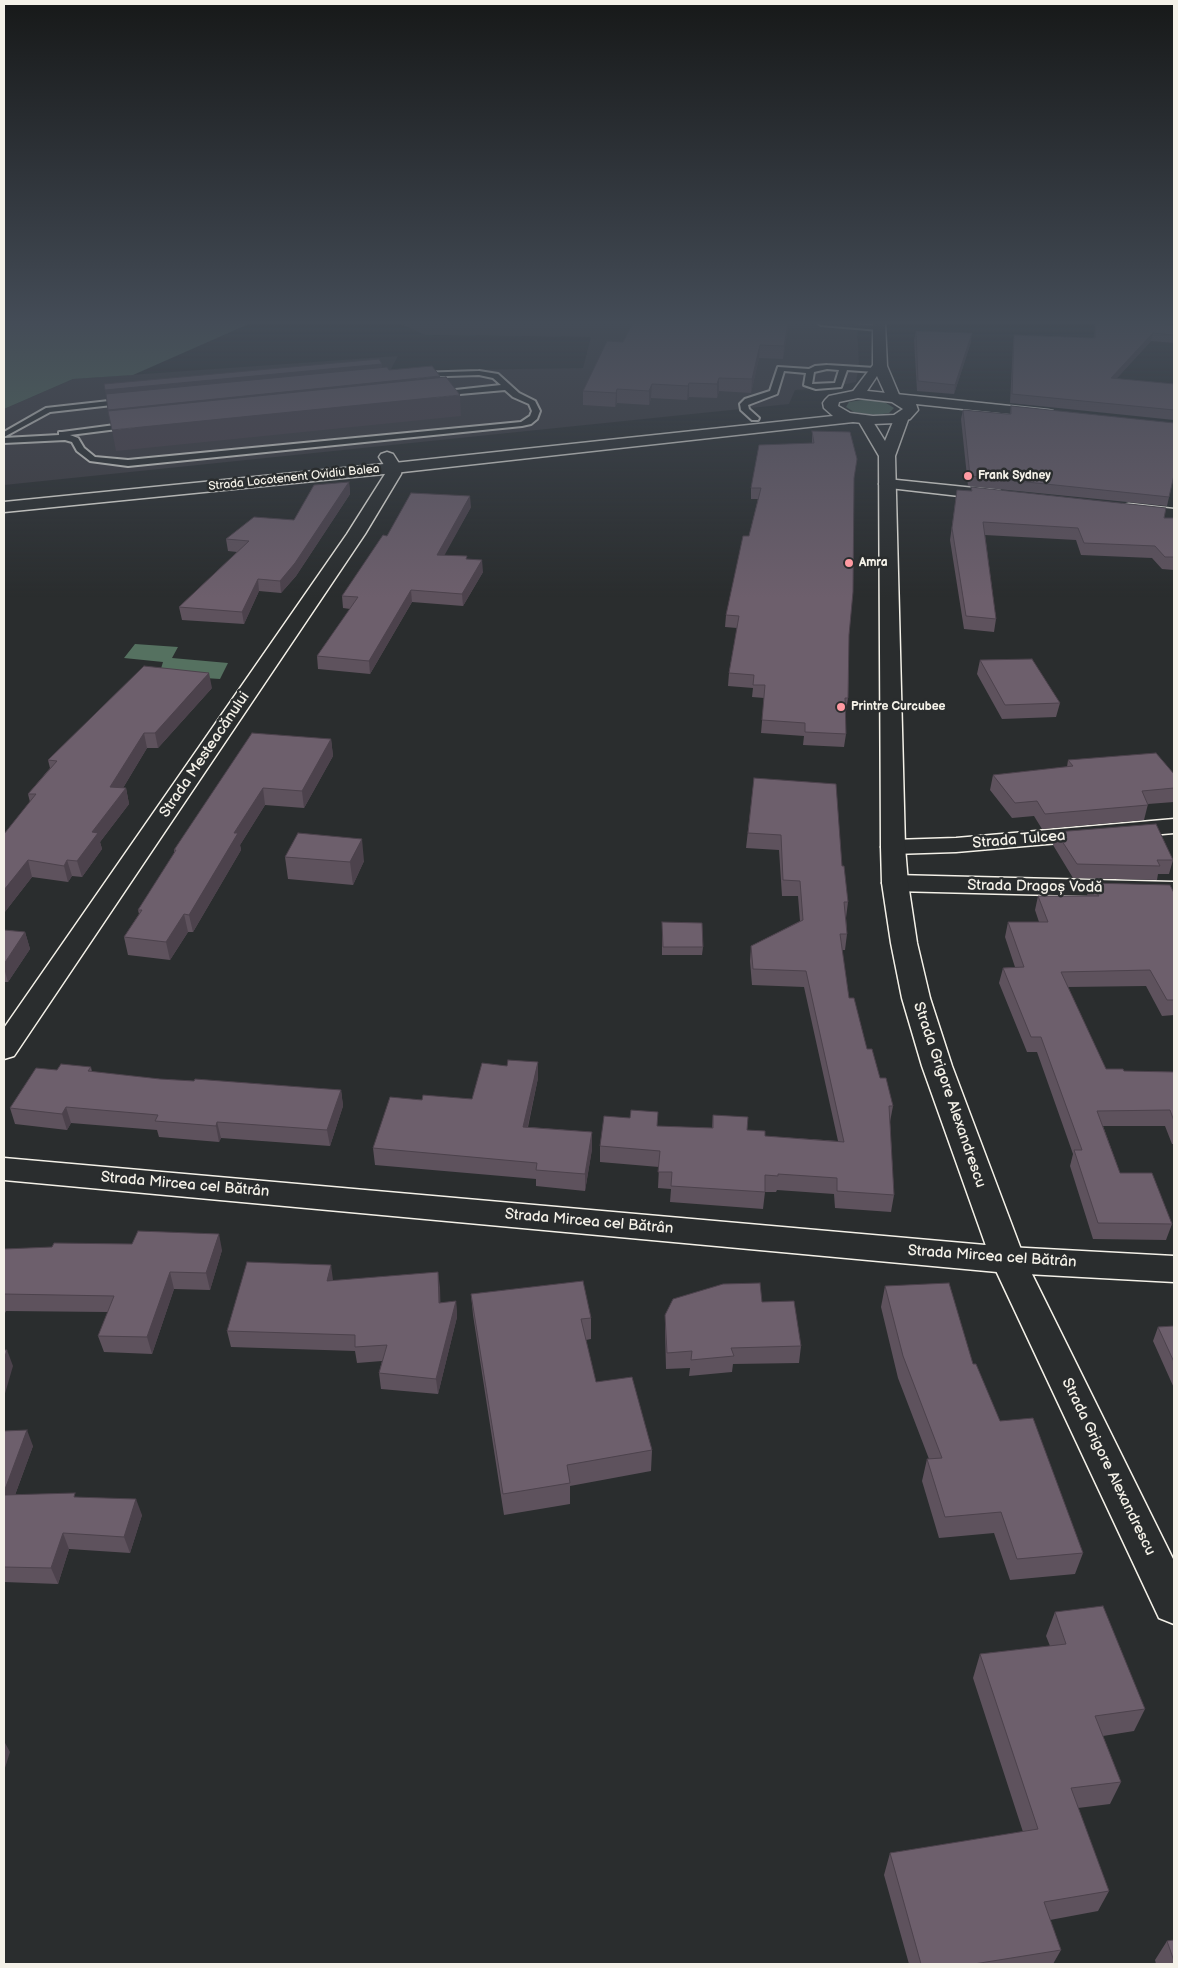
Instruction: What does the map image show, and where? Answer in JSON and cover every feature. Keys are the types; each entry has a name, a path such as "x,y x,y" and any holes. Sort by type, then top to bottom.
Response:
{"street":[{"name":"Strada Locotenent Ovidiu Balea","path":"4,507 783,415"},
{"path":"846,415 858,419 887,456"},
{"name":"Strada Locotenent Ovidiu Balea","path":"4,495 858,419 889,420 906,415"},
{"name":"Strada Grigore Alexandrescu","path":"906,415 887,456 893,847 895,883 904,943 924,1027 1008,1260 1174,1604"},
{"path":"1052,415 1063,416"},
{"name":"Strada Mesteacănului","path":"4,1049 356,534 393,474 391,462"},
{"path":"887,484 1006,496"},
{"path":"1115,508 1174,514"},
{"name":"Strada Tulcea","path":"893,847 956,845 1174,826"},
{"name":"Strada Dragoș Vodă","path":"895,883 1174,890"},
{"name":"Strada Mircea cel Bătrân","path":"4,1169 1008,1260 1174,1269"}],"lane":[{"path":"4,435 36,415"},
{"path":"4,442 66,438 75,440 80,449 93,459 128,463 528,422 534,415"},
{"path":"751,415 755,418"},
{"path":"44,438 83,430 142,424"}],"shaded area":[{"path":"4,415 684,415 4,485"}],"green space":[{"path":"135,644 178,647 172,658 228,663 220,679 159,675 163,662 124,658"}],"building":[{"path":"109,415 263,415 112,430"},
{"path":"964,415 1096,415 1174,423 1174,475 1169,497 970,476"},
{"path":"812,431 850,432 857,459 854,478 853,592 849,635 848,698 845,698 846,734 805,732 805,723 762,720 765,685 753,685 754,675 729,673 739,616 726,615 743,536 749,536 761,488 751,488 759,445 814,443"},
{"path":"349,482 295,563 280,581 258,579 242,612 179,607 249,541 226,539 254,517 294,520 314,485"},
{"path":"971,487 1166,508 1164,518 1174,518 1174,557 1165,557 1155,546 1084,543 1078,528 983,522 996,619 966,616 952,528 957,490 972,491"},
{"path":"411,493 470,496 437,555 467,556 466,559 482,560 462,594 411,590 369,661 317,656 358,597 342,596 383,535 387,536"},
{"path":"1032,659 1060,703 1005,705 980,660"},
{"path":"144,666 209,673 155,733 144,733 110,787 126,788 92,832 98,833 77,861 67,860 64,866 28,860 4,890 4,834 36,794 28,794 57,761 48,760"},
{"path":"252,733 331,739 302,791 263,788 234,833 238,833 189,915 184,914 166,942 124,937 142,910 138,910 176,850 174,850"},
{"path":"1156,753 1174,774 1174,788 1142,791 1148,805 1045,814 1037,801 1015,803 993,775 1073,766 1068,760"},
{"path":"754,778 836,784 842,866 844,866 848,902 844,902 847,934 840,934 849,998 854,998 867,1049 872,1049 880,1078 886,1078 893,1106 889,1106 894,1195 837,1191 837,1178 778,1174 778,1176 765,1175 765,1192 671,1186 672,1172 658,1172 660,1151 600,1146 604,1116 630,1118 631,1110 658,1112 657,1126 713,1128 713,1115 748,1117 747,1130 765,1131 765,1136 844,1142 806,971 753,969 751,946 803,920 800,881 783,880 781,835 748,833"},
{"path":"1156,824 1173,860 1157,860 1160,866 1077,864 1056,832"},
{"path":"298,833 362,839 350,862 285,857"},
{"path":"1090,883 1170,885 1174,893 1174,1000 1167,1000 1150,970 1061,972 1106,1069 1174,1072 1174,1121 1170,1110 1097,1111 1120,1173 1152,1173 1172,1224 1098,1223 1074,1150 1082,1150 1041,1037 1031,1037 1003,968 1024,967 1008,922 1048,922 1038,896 1099,896"},
{"path":"662,922 702,923 703,947 663,947"},
{"path":"4,930 25,932 4,964"},
{"path":"508,1060 538,1062 523,1127 592,1132 585,1174 536,1170 537,1163 373,1148 390,1097 422,1100 423,1095 472,1099 482,1063 507,1066"},
{"path":"61,1064 91,1067 88,1071 160,1079 194,1081 195,1079 341,1090 327,1130 217,1122 216,1126 155,1121 158,1115 66,1107 62,1114 10,1108 36,1068 57,1070"},
{"path":"138,1231 219,1234 206,1273 170,1272 147,1337 98,1336 114,1296 4,1294 4,1249 52,1247 54,1243 132,1244"},
{"path":"247,1262 331,1265 327,1281 438,1272 439,1303 456,1301 436,1379 379,1373 387,1345 355,1347 355,1335 227,1331"},
{"path":"583,1281 591,1318 581,1319 596,1382 632,1377 652,1450 567,1465 570,1483 503,1494 471,1294"},
{"path":"760,1283 762,1302 794,1301 801,1346 731,1348 734,1356 691,1360 692,1351 667,1353 665,1315 673,1299 723,1284"},
{"path":"949,1283 973,1364 976,1364 1000,1421 1033,1418 1083,1553 1017,1559 1001,1512 945,1517 927,1459 942,1458 903,1356 885,1286"},
{"path":"1174,1326 1174,1362 1158,1327"},
{"path":"27,1430 4,1492 4,1431"},
{"path":"75,1493 74,1497 136,1499 124,1537 63,1533 51,1568 4,1567 4,1495"},
{"path":"1103,1606 1145,1709 1095,1716 1121,1782 1071,1788 1109,1891 1044,1902 1061,1950 974,1964 921,1964 890,1853 1038,1829 980,1654 1066,1644 1055,1612"},
{"path":"1174,1940 1174,1961 1167,1941"}],"place":[{"name":"Frank Sydney","path":"968,476"},
{"name":"Amra","path":"849,563"},
{"name":"Printre Curcubee","path":"841,707"}]}
